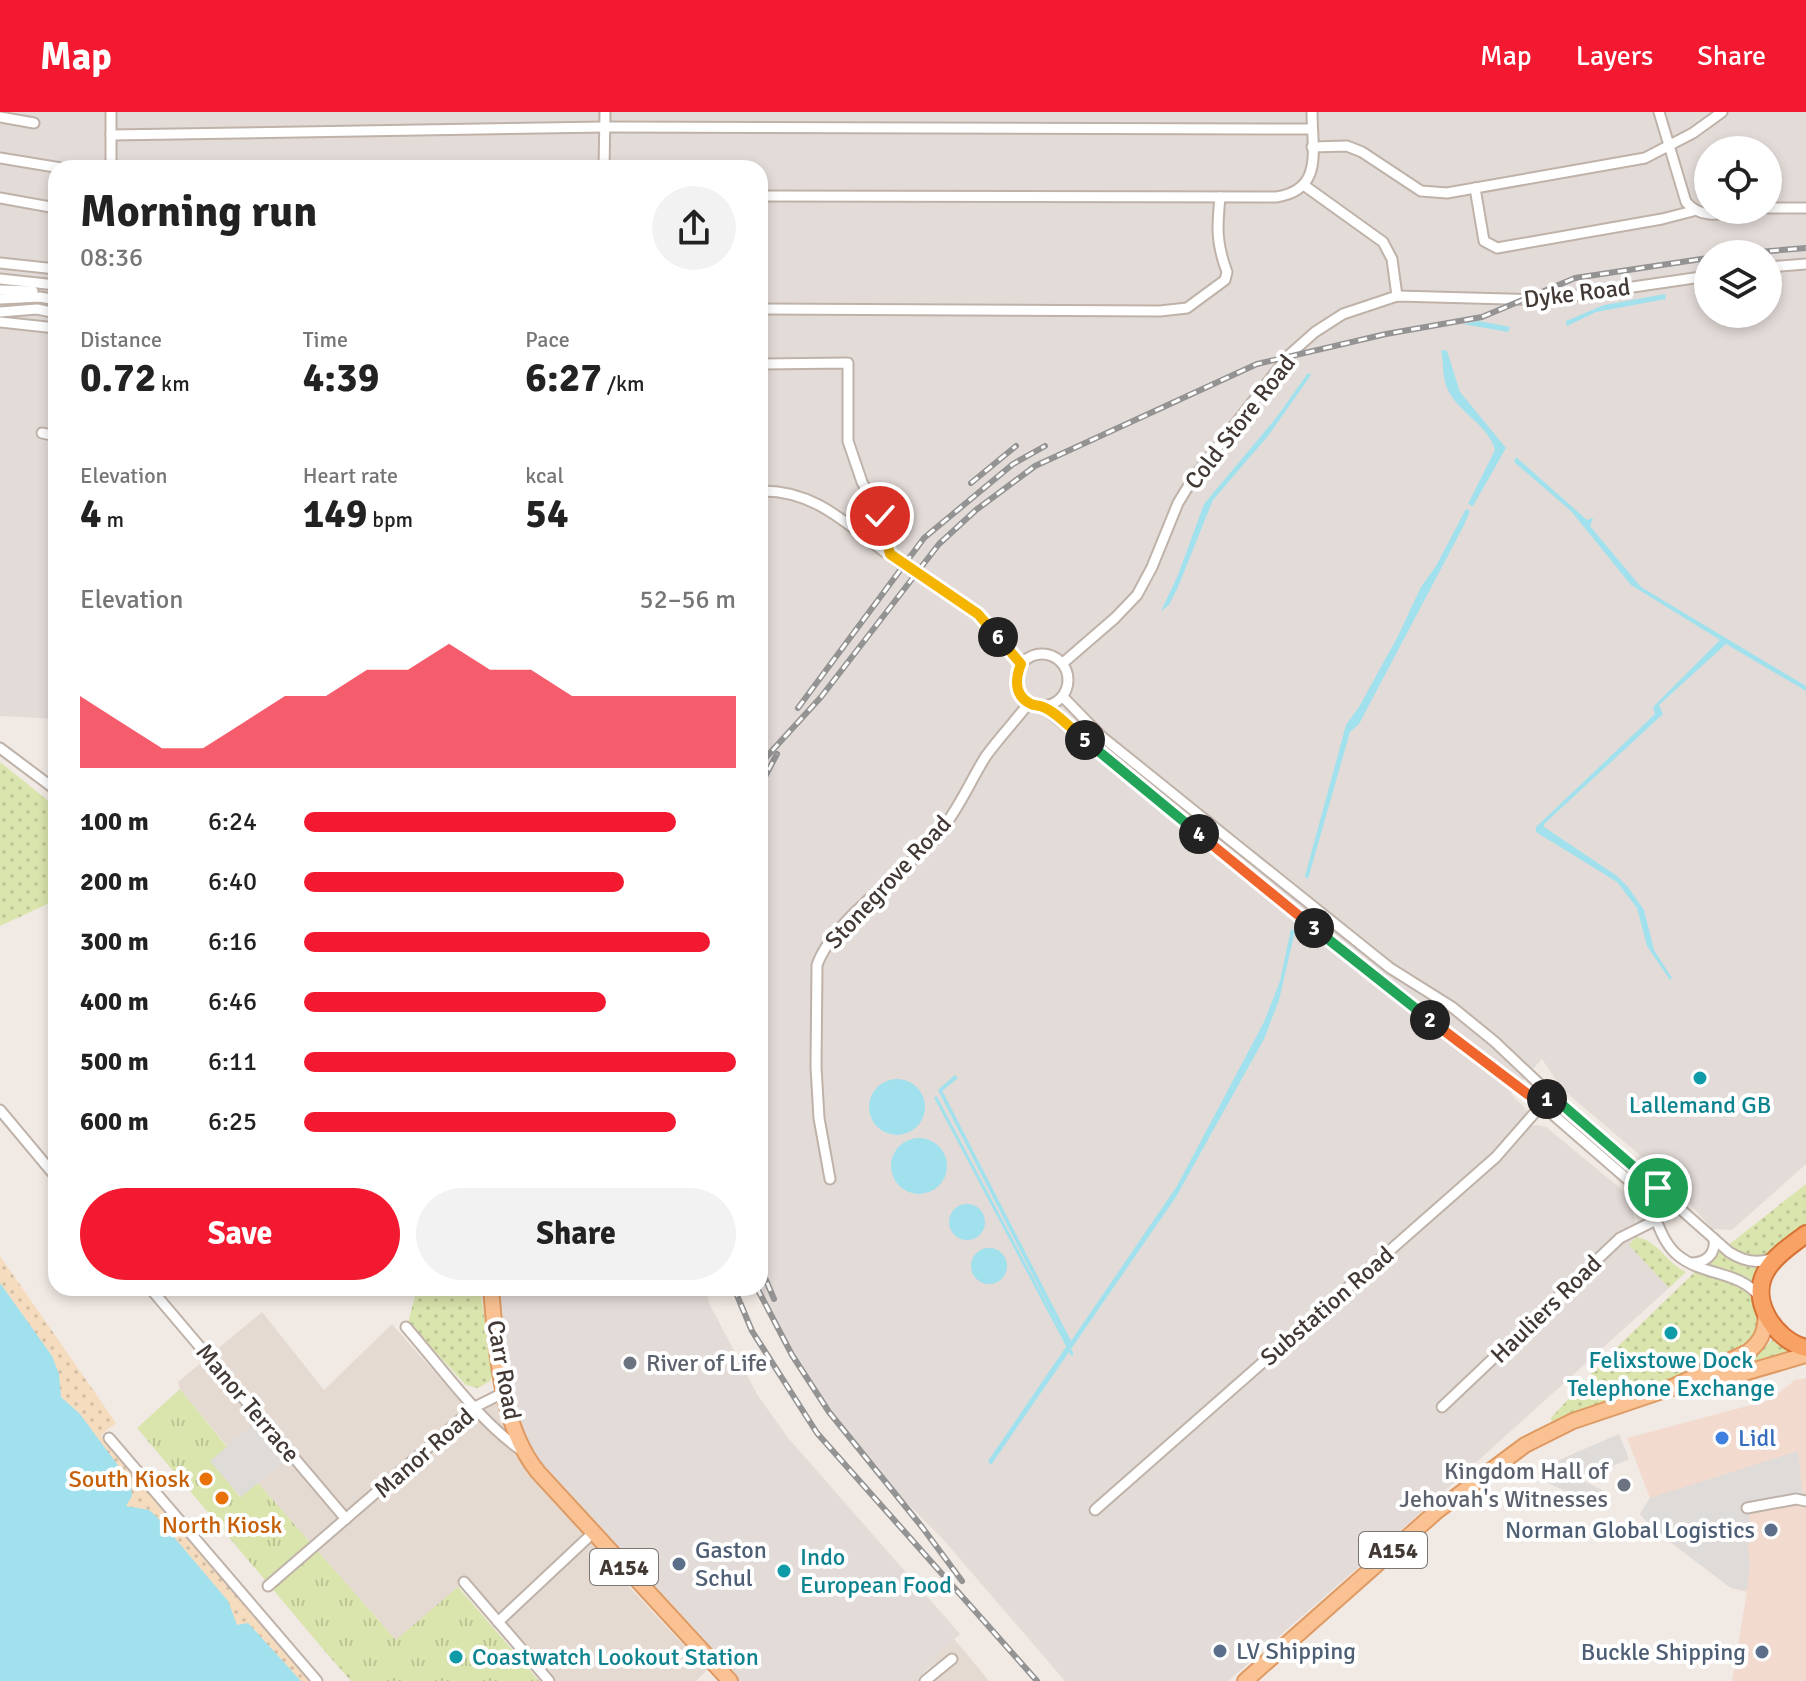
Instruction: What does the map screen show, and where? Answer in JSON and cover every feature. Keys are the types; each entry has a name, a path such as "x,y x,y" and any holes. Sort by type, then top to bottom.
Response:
{"highway":[{"path":"1806,1234 1778,1255 1764,1276 1763,1304 1772,1325 1792,1343 1806,1348"}],"main road":[{"name":"Carr Road","path":"492,1296 505,1392 522,1450"},
{"name":"A154","path":"1245,1681 1437,1511 1513,1452 1549,1431 1668,1389 1754,1348 1765,1329 1763,1304"},
{"name":"A154","path":"1668,1389 1699,1386 1806,1355"},
{"name":"A154","path":"522,1450 538,1472 730,1681"}],"street":[{"path":"111,112 111,160"},
{"path":"604,160 605,112"},
{"path":"768,196 1291,195 1305,186 1312,167 1312,112"},
{"path":"1475,188 1484,241 1497,248 1693,211 1686,202 1659,112"},
{"path":"1312,147 1347,146 1362,152 1421,191 1447,193 1645,158 1670,147 1722,112"},
{"path":"0,117 34,123"},
{"path":"111,135 605,127 1312,129"},
{"path":"0,158 48,166"},
{"path":"1305,186 1383,242 1392,259 1397,296"},
{"path":"768,309 1160,311 1187,308 1225,280 1227,272 1218,250 1217,237 1220,197"},
{"path":"0,198 48,207"},
{"path":"1782,208 1806,208"},
{"path":"0,263 48,268"},
{"path":"1782,266 1806,264"},
{"name":"Dyke Road","path":"1397,296 1544,300 1694,278"},
{"path":"0,279 48,284"},
{"path":"0,290 48,296"},
{"name":"Cold Store Road","path":"1063,663 1137,595 1178,503 1192,480 1289,355 1315,332 1343,314 1397,296"},
{"path":"0,299 48,297"},
{"path":"0,312 37,309 48,311"},
{"path":"0,322 48,327"},
{"path":"768,364 848,363 848,441 862,482 880,516 890,554"},
{"path":"42,433 48,434"},
{"path":"768,492 792,493 842,517 978,614 1021,664"},
{"path":"1043,707 1063,697 1069,681 1063,663 1049,654 1036,654 1021,664 1016,677 1016,686 1022,697 1029,703 1043,707 1405,1002 1542,1105 1641,1191 1669,1246 1688,1262 1740,1279 1752,1287 1763,1304"},
{"path":"1063,697 1101,736 1390,968 1452,1007 1495,1042 1551,1095 1738,1258 1767,1261 1778,1255"},
{"name":"Stonegrove Road","path":"830,1179 819,1118 816,1067 817,965 823,950 836,932 926,848 946,824 987,755 1029,703"},
{"path":"0,748 48,784"},
{"name":"Substation Road","path":"1095,1510 1496,1157 1551,1095"},
{"path":"0,1110 48,1167"},
{"name":"Hauliers Road","path":"1442,1407 1620,1238 1656,1218 1658,1206 1677,1204"},
{"path":"1688,1262 1698,1263 1709,1257 1715,1250 1714,1239"},
{"name":"Manor Terrace","path":"157,1296 346,1519"},
{"path":"406,1327 475,1407 506,1439 522,1450"},
{"name":"Manor Road","path":"268,1586 475,1407 505,1392"},
{"path":"109,1438 317,1681"},
{"path":"1747,1508 1796,1499 1806,1501"},
{"path":"498,1622 595,1531"},
{"path":"464,1582 549,1681"},
{"path":"925,1681 952,1659"}],"shaded area":[{"path":"0,112 1806,112 1806,1164 1732,1230 1712,1229 1666,1177 1562,1089 1542,1059 1511,1094 1529,1112 1519,1128 1546,1127 1632,1198 1636,1237 1629,1245 1669,1288 1418,1515 1228,1681 1065,1681 941,1537 885,1481 830,1412 792,1355 761,1296 768,1296 768,160 48,160 48,719 0,716"},
{"path":"499,1296 707,1296 758,1396 789,1439 960,1634 938,1653 937,1659 916,1681 733,1681 731,1675 529,1448 519,1422"},
{"path":"262,1312 324,1390 392,1324 473,1416 486,1405 501,1403 570,1517 617,1574 707,1670 696,1681 550,1681 464,1582 397,1641 258,1483 241,1497 210,1461 227,1446 180,1389 178,1382"},
{"path":"1806,1378 1806,1681 1732,1681 1747,1592 1731,1588 1653,1529 1640,1514 1650,1498 1627,1438 1770,1400 1795,1380"},
{"path":"253,1425 283,1462 241,1497 210,1461"},
{"path":"1619,1434 1629,1459 1582,1479 1579,1473 1574,1476 1606,1492 1610,1499 1603,1502 1601,1507 1548,1483 1555,1470 1552,1463"},
{"path":"1798,1451 1803,1500 1748,1508 1750,1563 1747,1591 1731,1588 1653,1529 1640,1514 1650,1498"},
{"path":"954,1639 989,1681 916,1681 929,1669 938,1653"}],"green space":[{"path":"0,762 48,801 48,904 0,926"},
{"path":"1806,1184 1806,1234 1778,1255 1761,1299 1755,1346 1552,1429 1551,1418 1609,1355 1699,1268"},
{"path":"1636,1237 1651,1243 1686,1272 1669,1288 1629,1245"},
{"path":"415,1296 481,1296 493,1375 490,1381 478,1388 466,1385 408,1323"},
{"path":"1772,1340 1792,1354 1711,1376 1758,1354"},
{"path":"180,1389 227,1447 211,1461 240,1497 258,1483 396,1640 458,1587 539,1681 366,1681 330,1644 323,1649 137,1428"},
{"path":"330,1643 366,1681 351,1681 323,1649"}],"sand":[{"path":"0,1256 116,1423 101,1435 309,1681 229,1681 0,1350"}],"water":[{"path":"1665,294 1666,299 1596,312 1567,326 1566,321 1604,305"},
{"path":"1479,321 1510,327 1508,332 1463,324"},
{"path":"1441,350 1447,351 1460,392 1506,448 1473,506 1468,504 1495,450 1486,433 1458,405 1447,388"},
{"path":"1308,373 1311,375 1268,436 1213,500 1178,587 1169,605 1161,611 1204,504 1276,418"},
{"path":"1516,457 1587,520 1593,518 1590,526 1641,587 1806,686 1806,691 1726,644 1659,705 1663,714 1544,824 1628,887 1644,910 1654,950 1672,978 1670,980 1647,946 1637,908 1617,882 1536,832 1536,827 1655,714 1653,707 1720,640 1631,585 1571,511 1514,462"},
{"path":"1466,509 1470,511 1463,527 1359,724 1350,732 1308,879 1305,876 1346,725 1359,707 1421,587 1436,566"},
{"path":"1291,929 1295,931 1279,1000 1264,1039 1176,1197 991,1465 988,1461 1068,1344 938,1090 955,1075 958,1078 942,1091 1071,1341 1177,1186 1264,1022 1280,981"},
{"path":"897,1079 917,1087 925,1107 917,1127 897,1135 877,1127 869,1107 877,1087"},
{"path":"919,1138 939,1146 947,1166 939,1186 919,1194 899,1186 891,1166 899,1146"},
{"path":"967,1204 980,1209 985,1222 980,1235 967,1240 954,1235 949,1222 954,1209"},
{"path":"989,1248 1002,1253 1007,1266 1002,1279 989,1284 976,1279 971,1266 976,1253"},
{"path":"0,1283 52,1356 59,1374 61,1397 80,1414 131,1483 132,1496 126,1506 149,1510 157,1517 228,1601 237,1625 248,1623 301,1681 0,1681"}],"waterway":[{"path":"936,1098 1072,1354"}],"railway":[{"path":"1782,250 1806,248"},
{"path":"768,755 821,697 939,544 976,510 1035,466 1257,364 1386,334 1482,317 1575,278 1694,260"},
{"path":"971,483 1016,446"},
{"path":"798,708 924,538 1013,464 1045,446"},
{"path":"768,771 777,754"},
{"path":"768,1285 774,1299"},
{"path":"737,1296 752,1331 817,1433 1037,1681"},
{"path":"761,1296 792,1355 829,1412 962,1581"}],"place":[{"name":"Lallemand GB","path":"1700,1078"},
{"name":"Felixstowe Dock Telephone Exchange","path":"1671,1333"},
{"name":"River of Life","path":"630,1363"},
{"name":"Lidl","path":"1722,1438"},
{"name":"South Kiosk","path":"206,1479"},
{"name":"Kingdom Hall of Jehovah's Witnesses","path":"1624,1485"},
{"name":"North Kiosk","path":"222,1498"},
{"name":"Norman Global Logistics","path":"1771,1530"},
{"name":"Gaston Schul","path":"679,1564"},
{"name":"Indo European Food","path":"784,1571"},
{"name":"LV Shipping","path":"1220,1651"},
{"name":"Buckle Shipping","path":"1762,1652"},
{"name":"Coastwatch Lookout Station","path":"456,1657"}],"route":[{"path":"880,516 890,554 978,614 1021,664 1016,686 1022,697 1029,703 1043,707 1405,1002 1542,1105 1551,1095 1658,1188"}]}
